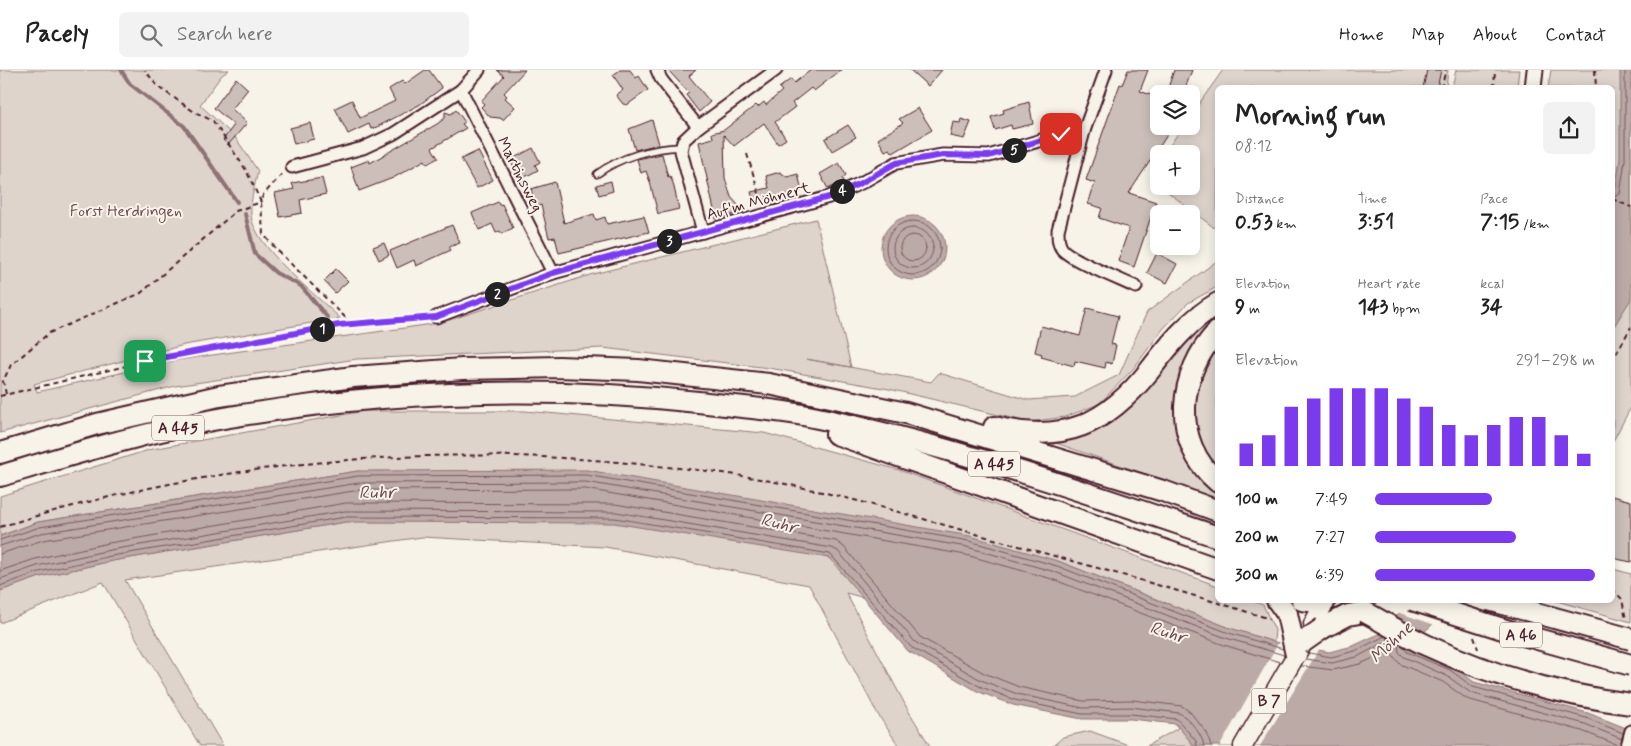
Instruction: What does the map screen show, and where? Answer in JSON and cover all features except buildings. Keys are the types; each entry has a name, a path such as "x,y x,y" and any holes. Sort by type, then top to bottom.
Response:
{"highway":[{"path":"906,413 951,418 1029,434 1064,432 1087,425 1109,412 1125,399 1189,323 1215,306"},
{"path":"1215,334 1208,341 1193,364 1186,390 1184,409 1187,430 1194,449 1205,469 1215,479"},
{"name":"A 445","path":"0,453 97,424 219,396 354,376 462,369 559,367 680,374 770,384 906,413 1163,491 1215,510"},
{"name":"A 445","path":"0,476 102,446 222,418 360,399 437,394 547,392 637,396 803,415 906,439 1035,476 1215,536"},
{"path":"765,410 1215,568"},
{"name":"A 46","path":"1421,603 1512,632 1631,665"},
{"name":"A 46","path":"1503,603 1629,631"},
{"path":"1281,612 1300,649 1318,626 1334,620 1354,607 1425,644 1463,660 1566,693 1631,704"}],"main road":[{"path":"1532,85 1535,70"},
{"path":"1318,626 1325,603"},
{"name":"B 7","path":"1243,746 1300,649"}],"street":[{"path":"292,167 371,144 393,134 461,90 479,70"},
{"path":"658,70 661,79 698,127"},
{"path":"703,232 681,147 683,141 698,127 776,70"},
{"path":"1106,70 1084,131 1058,230 1058,241 1063,250 1136,288"},
{"name":"Martinsweg","path":"461,90 553,273"},
{"name":"Auf'm Möhnert","path":"436,317 553,273 829,197 861,183 896,163 943,155 989,156 1061,134 1084,131"},
{"path":"1627,746 1631,731"}],"lane":[{"path":"597,174 619,161 656,150 681,147"}],"path":[{"path":"145,70 157,86 193,111 213,121 246,170 261,202"},
{"path":"1442,85 1446,70"},
{"path":"1494,85 1495,70"},
{"path":"1595,70 1596,85"},
{"path":"747,154 765,215"},
{"path":"292,167 278,176 263,195 261,202 263,234 352,324"},
{"path":"1615,201 1631,207"},
{"path":"6,394 3,381 11,365 50,332 140,293 236,211 261,202"},
{"path":"0,396 181,353 352,324 436,317"},
{"path":"1615,356 1631,327"},
{"path":"0,527 110,496 260,468 417,455 556,457 632,463 756,478 901,513 1215,601"},
{"path":"1615,592 1622,599 1629,631"},
{"path":"1228,603 1281,612"}],"green space":[{"name":"Forst Herdringen","path":"0,70 229,70 221,76 200,105 235,137 258,171 252,196 251,215 258,234 278,260 340,318 184,345 34,384 37,392 177,360 440,323 593,274 816,219 851,367 806,359 931,382 939,373 1028,400 1075,397 1119,375 1147,312 1215,262 1215,288 1188,303 1163,329 1133,369 1099,404 1065,417 1028,422 889,389 769,368 603,348 357,359 175,386 0,433"},
{"path":"1223,70 1448,70 1446,85 1215,85 1215,228 1200,217 1200,205 1185,205 1172,195 1200,195 1200,145 1170,145 1177,135 1200,135 1200,102"},
{"path":"1456,70 1519,70 1517,85 1452,85"},
{"path":"1551,70 1631,70 1631,407 1615,437 1615,85 1548,85"},
{"path":"1215,312 1215,322 1178,400 1215,485 1215,498 1050,441 1076,434"},
{"path":"1215,345 1215,466 1204,450 1195,425 1193,399 1198,375"},
{"path":"364,411 525,411 764,433 899,470 1215,585 1215,603 1258,603 1263,605 1275,630 1274,642 1230,628 1058,561 358,471 38,522 0,536 0,496 152,449"},
{"path":"554,509 788,547 965,596 1249,682 1212,746 1147,746 1178,728 1158,699 954,622 846,593 908,710 930,746 899,746 877,713 809,585 605,547 422,537 125,580 223,746 200,746 103,582 0,623 0,591 40,577 112,561 411,511"},
{"path":"1615,570 1631,574 1631,622 1564,603 1615,603"},
{"path":"1090,731 1131,746 1053,746 1063,737"}],"water":[{"path":"1620,70 1631,70 1631,299 1615,325 1615,192 1620,159"},
{"path":"913,216 931,222 939,230 945,248 939,266 931,274 913,280 895,274 887,266 881,248 887,230 895,222"},
{"path":"587,470 970,536 1058,561 1230,628 1274,642 1329,652 1353,646 1381,633 1408,603 1415,603 1436,621 1408,647 1453,666 1474,682 1588,713 1631,730 1631,746 1194,746 1176,724 1131,719 1082,719 1013,705 977,691 908,651 829,558 614,523 346,522 112,561 40,577 0,591 0,536 38,522 358,471"}],"pier":[{"path":"1405,603 1452,603 1435,625 1397,612"},
{"path":"1280,640 1320,648 1260,746 1220,746"}],"waterway":[{"path":"121,70 130,84 184,126 237,202"},
{"path":"245,214 255,254 276,273 301,286 327,317"}],"route":[{"path":"145,361 339,325 436,317 553,273 829,197 861,183 896,163 943,155 989,156 1028,146 1061,134"}],"water label":[{"name":"Ruhr","path":"377,492"},
{"name":"Ruhr","path":"779,523"},
{"name":"Ruhr","path":"1168,632"},
{"name":"Möhne","path":"1391,642"}]}
